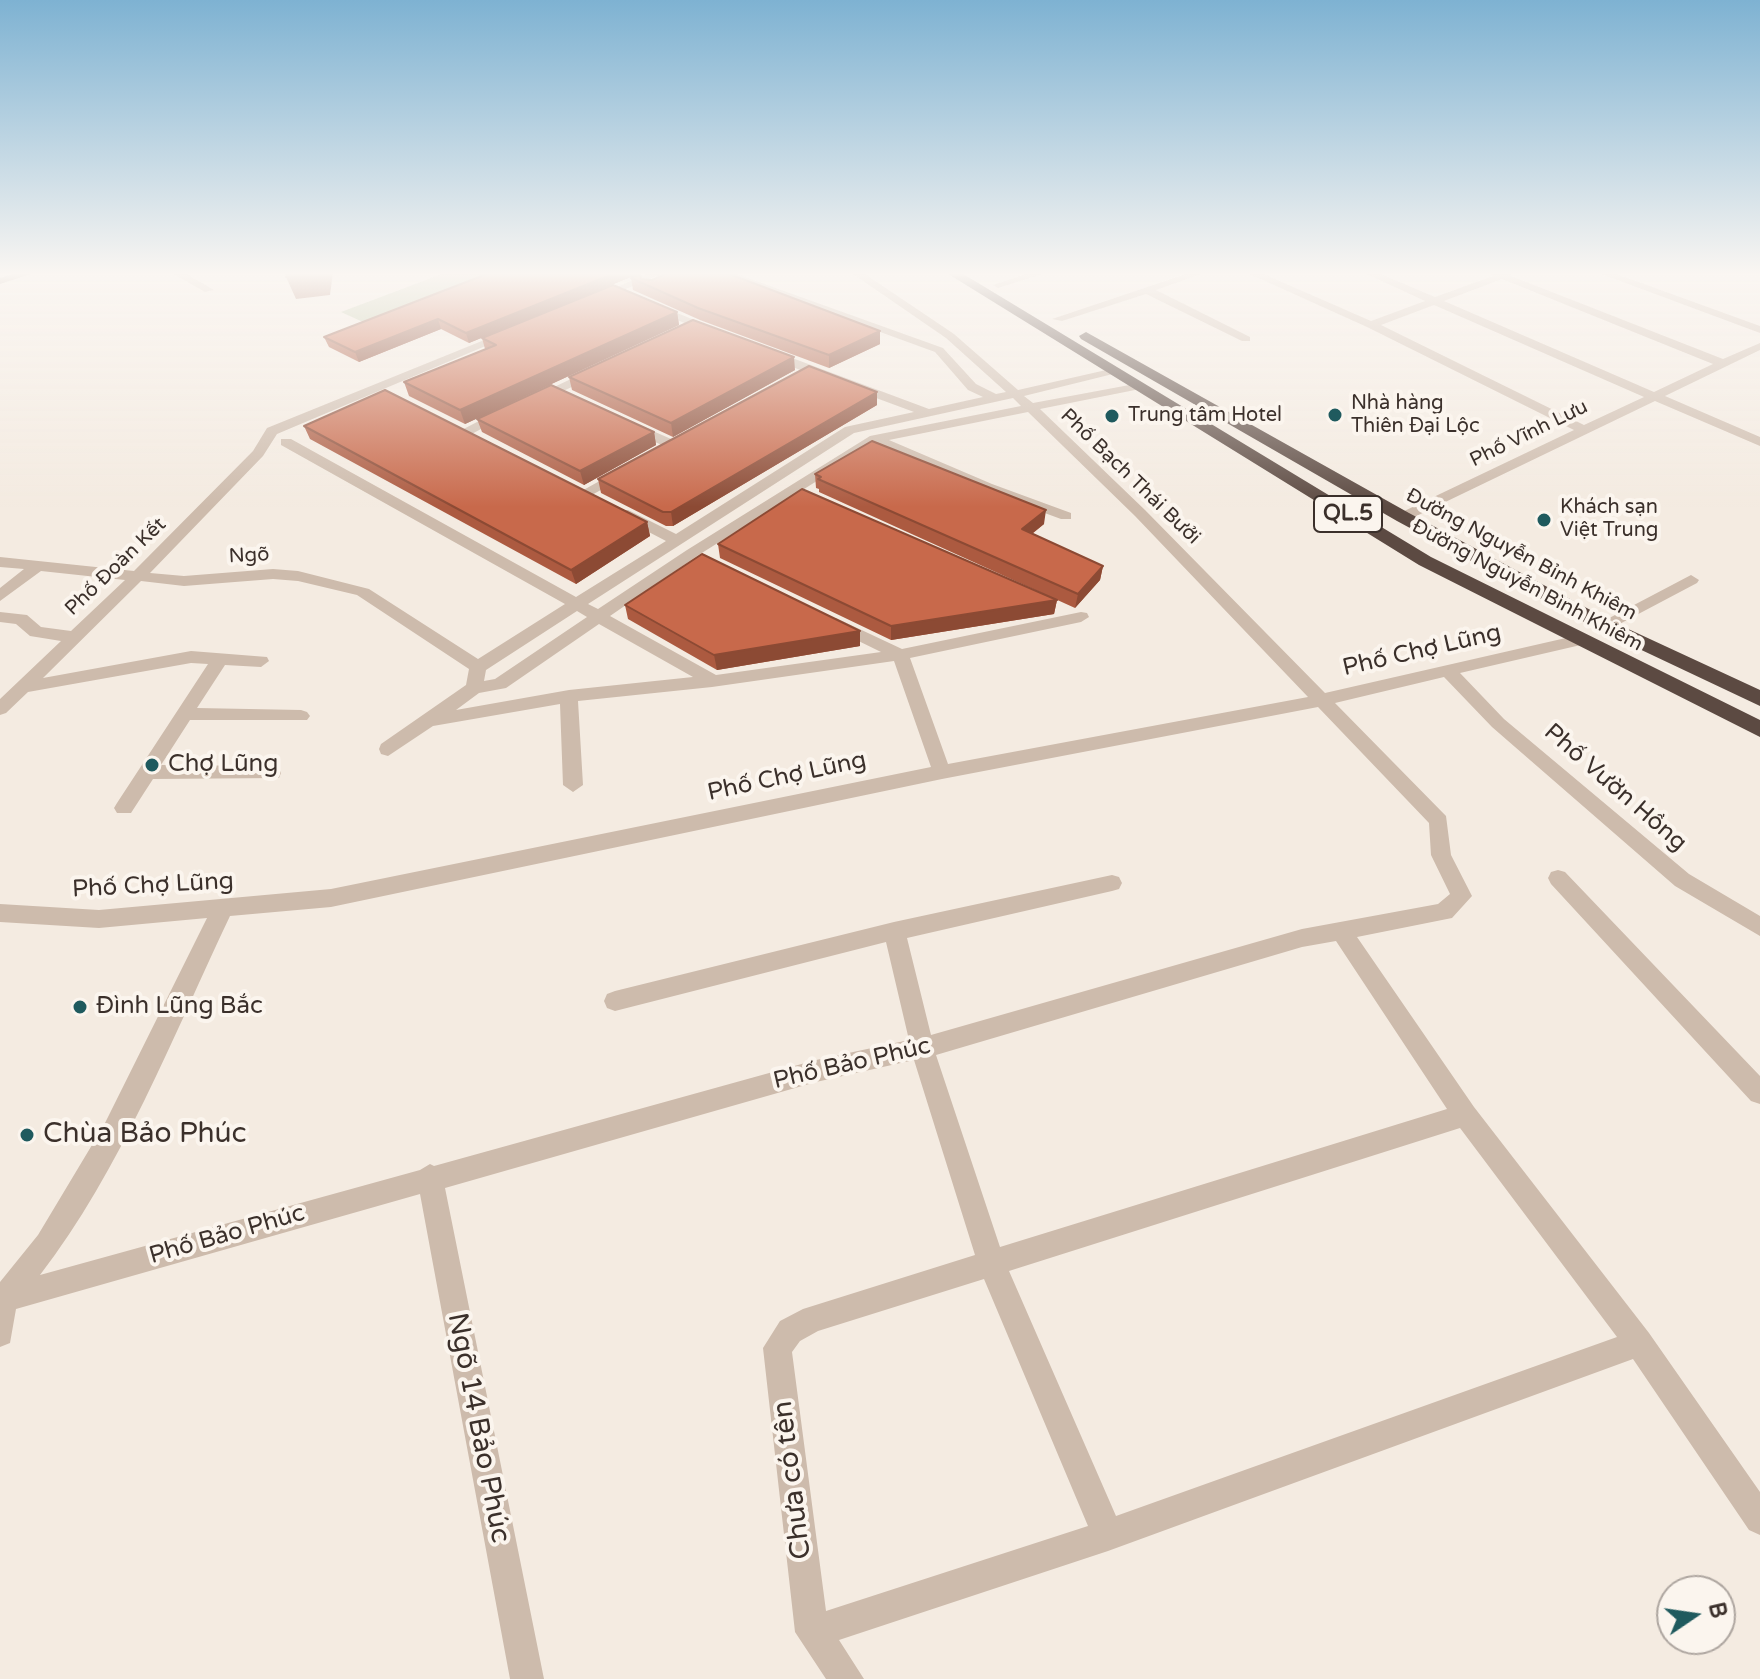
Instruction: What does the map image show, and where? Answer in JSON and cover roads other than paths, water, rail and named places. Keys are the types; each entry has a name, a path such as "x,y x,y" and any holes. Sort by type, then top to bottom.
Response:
{"highway":[{"name":"Đường Nguyễn Bình Khiêm","path":"1082,350 1425,561 1760,729"},
{"name":"Đường Nguyễn Bỉnh Khiêm","path":"1113,350 1403,517 1604,625 1760,699"}],"street":[{"name":"Phố Đoàn Kết","path":"0,709 138,576 258,453 272,431 479,350"},
{"name":"Phố Đoàn Kết","path":"339,419 488,350"},
{"path":"759,350 925,412"},
{"path":"939,350 972,387 996,399"},
{"name":"Phố Bạch Thái Bưởi","path":"966,350 1140,513 1322,700"},
{"path":"1422,350 1584,430"},
{"path":"1551,350 1757,437"},
{"path":"1691,350 1724,364"},
{"name":"Phố Vĩnh Lưu","path":"1403,517 1751,350"},
{"path":"528,402 560,393 610,364"},
{"path":"797,378 810,370"},
{"path":"474,688 478,667 674,539 850,430 1115,372"},
{"path":"388,749 474,688 500,684 799,493 875,439 1136,386"},
{"path":"377,388 391,396"},
{"path":"464,433 515,408"},
{"path":"620,421 667,449 687,438"},
{"name":"Phố Đoàn Kết","path":"258,453 293,439 575,605"},
{"path":"875,439 987,487 1066,516"},
{"path":"635,466 591,497 674,539"},
{"path":"772,480 799,493"},
{"name":"Ngõ","path":"0,562 184,581 273,574 298,576 363,592 478,667"},
{"path":"0,596 37,566"},
{"path":"1604,625 1691,580"},
{"path":"428,721 569,696 712,681 900,655 1081,617 1052,604"},
{"path":"575,605 712,681"},
{"path":"817,614 900,655 942,772"},
{"path":"0,617 21,619 36,632 73,637"},
{"name":"Phố Chợ Lũng","path":"0,913 99,919 331,898 942,772 1322,700 1579,640"},
{"path":"24,687 191,657 261,661"},
{"path":"124,808 220,659"},
{"name":"Phố Vườn Hồng","path":"1449,672 1498,723 1682,880 1760,927"},
{"path":"569,696 573,785"},
{"name":"Phố Bảo Phúc","path":"1,1300 816,1071 922,1048 1302,938 1444,912 1462,896 1441,855 1439,821 1322,700"},
{"path":"187,714 301,716"},
{"path":"148,772 272,773"},
{"path":"1558,878 1760,1093"},
{"path":"615,1001 894,931 1112,883"},
{"path":"0,1333 1,1300 47,1244 113,1134 222,910"},
{"path":"894,931 907,974 922,1048 991,1262 1108,1535"},
{"path":"1341,931 1465,1115 1639,1343 1760,1519"},
{"path":"991,1262 1465,1115"},
{"name":"Ngõ 14 Bảo Phúc","path":"430,1177 527,1679"},
{"name":"Chưa có tên","path":"812,1632 777,1348 790,1331 813,1319 991,1262"},
{"path":"847,1679 812,1632 1108,1535 1639,1343"}],"place":[{"name":"Nhà hàng Thiên Đại Lộc","path":"1335,415"},
{"name":"Trung tâm Hotel","path":"1112,416"},
{"name":"Khách sạn Việt Trung","path":"1544,520"},
{"name":"Chợ Lũng","path":"152,765"},
{"name":"Đình Lũng Bắc","path":"80,1007"},
{"name":"Chùa Bảo Phúc","path":"27,1135"}]}
